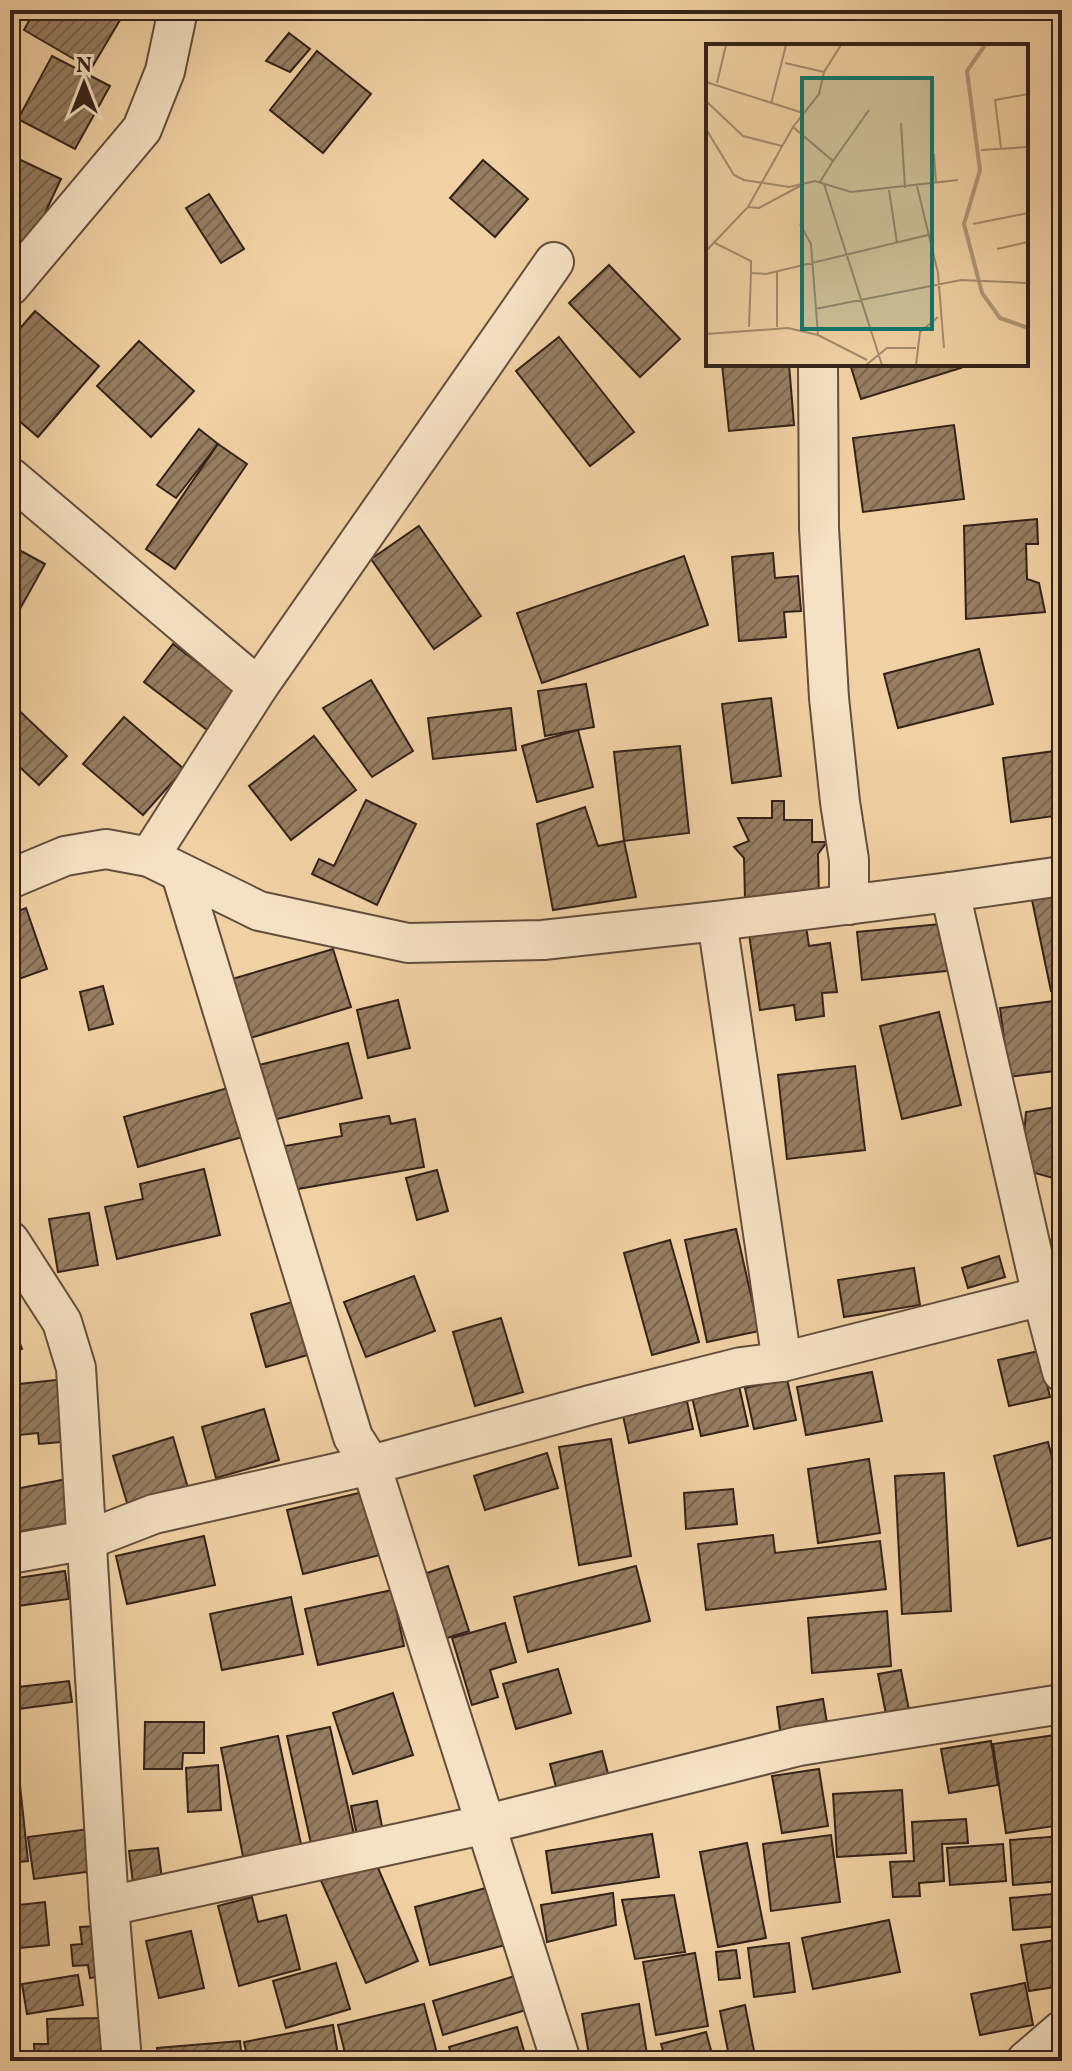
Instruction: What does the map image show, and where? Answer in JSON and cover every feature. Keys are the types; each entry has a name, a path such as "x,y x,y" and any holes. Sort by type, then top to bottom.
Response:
{"street":[{"path":"10,286 142,129 165,71 178,10"},
{"path":"554,262 258,687 165,866 353,1437 371,1465 561,2061"},
{"path":"818,368 819,528 829,698 849,860 849,905"},
{"path":"10,477 258,687"},
{"path":"10,879 65,856 106,849 165,866 259,911 408,943 543,940 849,905 1062,876"},
{"path":"950,892 1062,1372"},
{"path":"717,921 782,1362"},
{"path":"10,1241 62,1322 76,1368 109,1906 122,2061"},
{"path":"10,1554 87,1540 154,1514 371,1465 741,1367 782,1362 1042,1296"},
{"path":"109,1906 487,1824 799,1746 1062,1704"},
{"path":"1026,2061 1062,2030"}],"building":[{"path":"35,10 126,10 91,69 24,30"},
{"path":"289,33 310,49 290,72 266,61"},
{"path":"317,51 371,94 323,153 270,110"},
{"path":"52,56 110,86 75,149 18,119"},
{"path":"10,155 61,179 20,266 10,261"},
{"path":"483,160 528,199 495,237 450,198"},
{"path":"209,194 244,249 221,263 186,208"},
{"path":"609,265 680,339 640,377 569,303"},
{"path":"35,311 99,366 38,437 10,413 10,340"},
{"path":"559,337 634,432 590,466 516,371"},
{"path":"139,341 194,391 151,437 97,386"},
{"path":"722,366 789,366 794,425 729,431"},
{"path":"851,366 961,368 861,399"},
{"path":"954,425 964,499 863,512 853,438"},
{"path":"199,429 218,444 176,498 157,485"},
{"path":"218,444 247,464 175,569 146,549"},
{"path":"1037,519 1038,544 1026,544 1027,579 1039,583 1045,612 966,619 964,526"},
{"path":"419,526 481,616 434,649 371,559"},
{"path":"10,545 45,564 10,627"},
{"path":"773,553 775,578 798,576 801,611 784,612 786,637 739,641 732,557"},
{"path":"684,556 708,625 542,683 517,613"},
{"path":"173,644 239,694 210,732 144,682"},
{"path":"979,649 993,704 898,728 884,674"},
{"path":"371,680 413,751 372,777 323,708"},
{"path":"586,684 594,727 545,736 538,691"},
{"path":"771,698 781,776 732,783 722,704"},
{"path":"10,702 67,756 39,785 10,758"},
{"path":"511,708 516,750 433,759 428,718"},
{"path":"124,717 184,769 143,815 83,764"},
{"path":"578,730 593,787 537,802 522,746"},
{"path":"314,736 356,790 291,840 249,786"},
{"path":"680,746 689,833 624,841 614,752"},
{"path":"1062,750 1062,815 1011,822 1003,758"},
{"path":"366,800 416,824 377,905 312,874 319,859 334,866"},
{"path":"772,801 784,801 784,820 812,820 812,842 827,842 818,854 819,898 745,899 744,858 734,847 749,841 738,818 772,818"},
{"path":"585,807 598,846 624,841 636,897 553,910 537,824"},
{"path":"1062,894 1062,989 1051,991 1032,900"},
{"path":"26,908 47,969 10,982 10,914"},
{"path":"951,923 955,970 862,980 857,932"},
{"path":"806,926 809,946 830,943 837,992 822,993 824,1016 796,1020 794,1005 760,1010 749,934"},
{"path":"333,949 351,1007 247,1039 229,980"},
{"path":"103,986 113,1024 89,1030 80,992"},
{"path":"398,1000 410,1048 368,1058 357,1010"},
{"path":"1062,1000 1062,1070 1009,1077 1000,1008"},
{"path":"939,1012 961,1105 902,1119 880,1026"},
{"path":"348,1043 362,1098 273,1120 259,1065"},
{"path":"855,1066 865,1150 787,1159 778,1075"},
{"path":"228,1088 242,1137 138,1167 124,1117"},
{"path":"1062,1106 1062,1173 1053,1178 1031,1172 1022,1159 1026,1112"},
{"path":"389,1116 391,1124 415,1119 424,1167 292,1190 285,1146 342,1136 340,1124"},
{"path":"204,1169 220,1235 117,1259 105,1207 143,1199 140,1184"},
{"path":"437,1170 448,1211 417,1220 406,1178"},
{"path":"89,1213 98,1265 58,1272 49,1219"},
{"path":"1057,1217 1062,1217 1062,1277 1054,1279 1047,1241 1061,1238"},
{"path":"736,1229 759,1331 707,1342 685,1240"},
{"path":"670,1240 699,1342 652,1355 624,1253"},
{"path":"999,1256 1005,1277 968,1288 962,1268"},
{"path":"914,1268 920,1305 844,1317 838,1280"},
{"path":"414,1276 435,1331 366,1357 344,1302"},
{"path":"303,1299 318,1352 266,1367 251,1314"},
{"path":"10,1318 22,1349 10,1353"},
{"path":"501,1318 523,1392 475,1406 453,1332"},
{"path":"1039,1351 1050,1397 1009,1406 998,1360"},
{"path":"872,1372 882,1421 806,1435 797,1387"},
{"path":"737,1377 748,1426 701,1436 692,1397"},
{"path":"65,1379 72,1441 39,1444 38,1433 10,1436 10,1385"},
{"path":"787,1379 796,1420 754,1429 745,1388"},
{"path":"686,1397 693,1429 629,1443 622,1411"},
{"path":"264,1409 279,1460 216,1478 202,1427"},
{"path":"173,1437 188,1488 128,1506 113,1456"},
{"path":"611,1439 631,1556 579,1565 559,1447"},
{"path":"1048,1442 1062,1495 1062,1535 1018,1546 994,1456"},
{"path":"547,1453 558,1488 485,1510 474,1476"},
{"path":"869,1459 880,1533 818,1543 808,1469"},
{"path":"944,1473 951,1611 902,1614 895,1476"},
{"path":"67,1479 75,1522 10,1533 10,1490"},
{"path":"376,1489 392,1552 303,1574 287,1510"},
{"path":"733,1489 737,1524 686,1529 684,1493"},
{"path":"773,1535 775,1553 880,1541 886,1589 706,1610 698,1544"},
{"path":"204,1536 215,1585 127,1604 116,1556"},
{"path":"448,1566 469,1631 444,1639 424,1574"},
{"path":"636,1566 650,1621 528,1652 514,1597"},
{"path":"65,1571 69,1599 10,1607 10,1579"},
{"path":"392,1590 404,1646 318,1665 305,1609"},
{"path":"291,1597 303,1654 222,1670 210,1614"},
{"path":"887,1611 891,1666 812,1673 808,1618"},
{"path":"505,1623 516,1662 490,1670 498,1697 472,1705 452,1638"},
{"path":"10,1642 20,1677 10,1680"},
{"path":"558,1669 571,1713 516,1729 503,1684"},
{"path":"901,1670 910,1715 887,1719 878,1674"},
{"path":"69,1681 72,1702 10,1710 10,1688"},
{"path":"393,1693 413,1755 353,1774 333,1713"},
{"path":"823,1699 828,1729 781,1737 777,1707"},
{"path":"13,1719 28,1861 10,1863 10,1720"},
{"path":"145,1722 204,1722 204,1753 183,1753 182,1769 144,1769"},
{"path":"330,1727 355,1839 312,1848 287,1736"},
{"path":"1062,1734 1062,1825 1006,1833 993,1744"},
{"path":"278,1736 302,1849 244,1861 221,1748"},
{"path":"991,1741 998,1785 949,1793 941,1749"},
{"path":"602,1751 610,1781 558,1795 550,1764"},
{"path":"218,1765 221,1810 188,1812 186,1768"},
{"path":"819,1769 828,1826 782,1833 772,1776"},
{"path":"902,1790 906,1853 837,1857 833,1794"},
{"path":"377,1801 384,1837 358,1841 351,1806"},
{"path":"966,1819 968,1843 942,1844 944,1881 919,1883 920,1896 893,1897 890,1862 914,1861 912,1822"},
{"path":"96,1828 102,1870 34,1879 28,1837"},
{"path":"652,1834 659,1877 552,1893 546,1851"},
{"path":"831,1835 840,1902 771,1911 763,1844"},
{"path":"1062,1836 1062,1881 1013,1885 1010,1840"},
{"path":"747,1843 766,1938 718,1947 700,1852"},
{"path":"1003,1844 1006,1881 950,1885 947,1848"},
{"path":"158,1848 163,1887 134,1891 129,1851"},
{"path":"372,1854 418,1961 366,1983 319,1876"},
{"path":"497,1885 513,1943 430,1965 415,1907"},
{"path":"613,1893 616,1925 547,1942 541,1905"},
{"path":"1062,1893 1062,1926 1013,1930 1010,1898"},
{"path":"674,1895 685,1952 635,1959 622,1900"},
{"path":"252,1897 258,1922 286,1915 300,1969 239,1986 218,1906"},
{"path":"45,1902 49,1945 10,1949 10,1906"},
{"path":"889,1920 900,1972 813,1989 802,1938"},
{"path":"97,1926 102,1976 90,1978 88,1965 73,1966 71,1945 82,1944 80,1927"},
{"path":"191,1931 204,1988 159,1998 146,1941"},
{"path":"1062,1939 1062,1986 1029,1991 1021,1945"},
{"path":"789,1943 795,1992 754,1997 748,1948"},
{"path":"736,1950 740,1978 719,1980 716,1952"},
{"path":"695,1953 708,2026 656,2035 643,1962"},
{"path":"336,1963 350,2009 286,2028 273,1981"},
{"path":"78,1975 83,2005 27,2014 22,1984"},
{"path":"518,1975 529,2009 443,2035 433,2001"},
{"path":"1025,1983 1033,2025 980,2035 971,1994"},
{"path":"424,2004 438,2057 422,2061 347,2061 338,2025"},
{"path":"639,2004 648,2061 590,2061 582,2014"},
{"path":"745,2005 756,2061 730,2061 720,2011"},
{"path":"102,2018 103,2061 35,2061 34,2044 48,2044 47,2019"},
{"path":"333,2025 339,2061 248,2061 244,2042"},
{"path":"517,2027 527,2061 453,2061 449,2047"},
{"path":"706,2032 714,2061 666,2061 661,2044"},
{"path":"240,2041 242,2061 158,2061 157,2048"}]}
